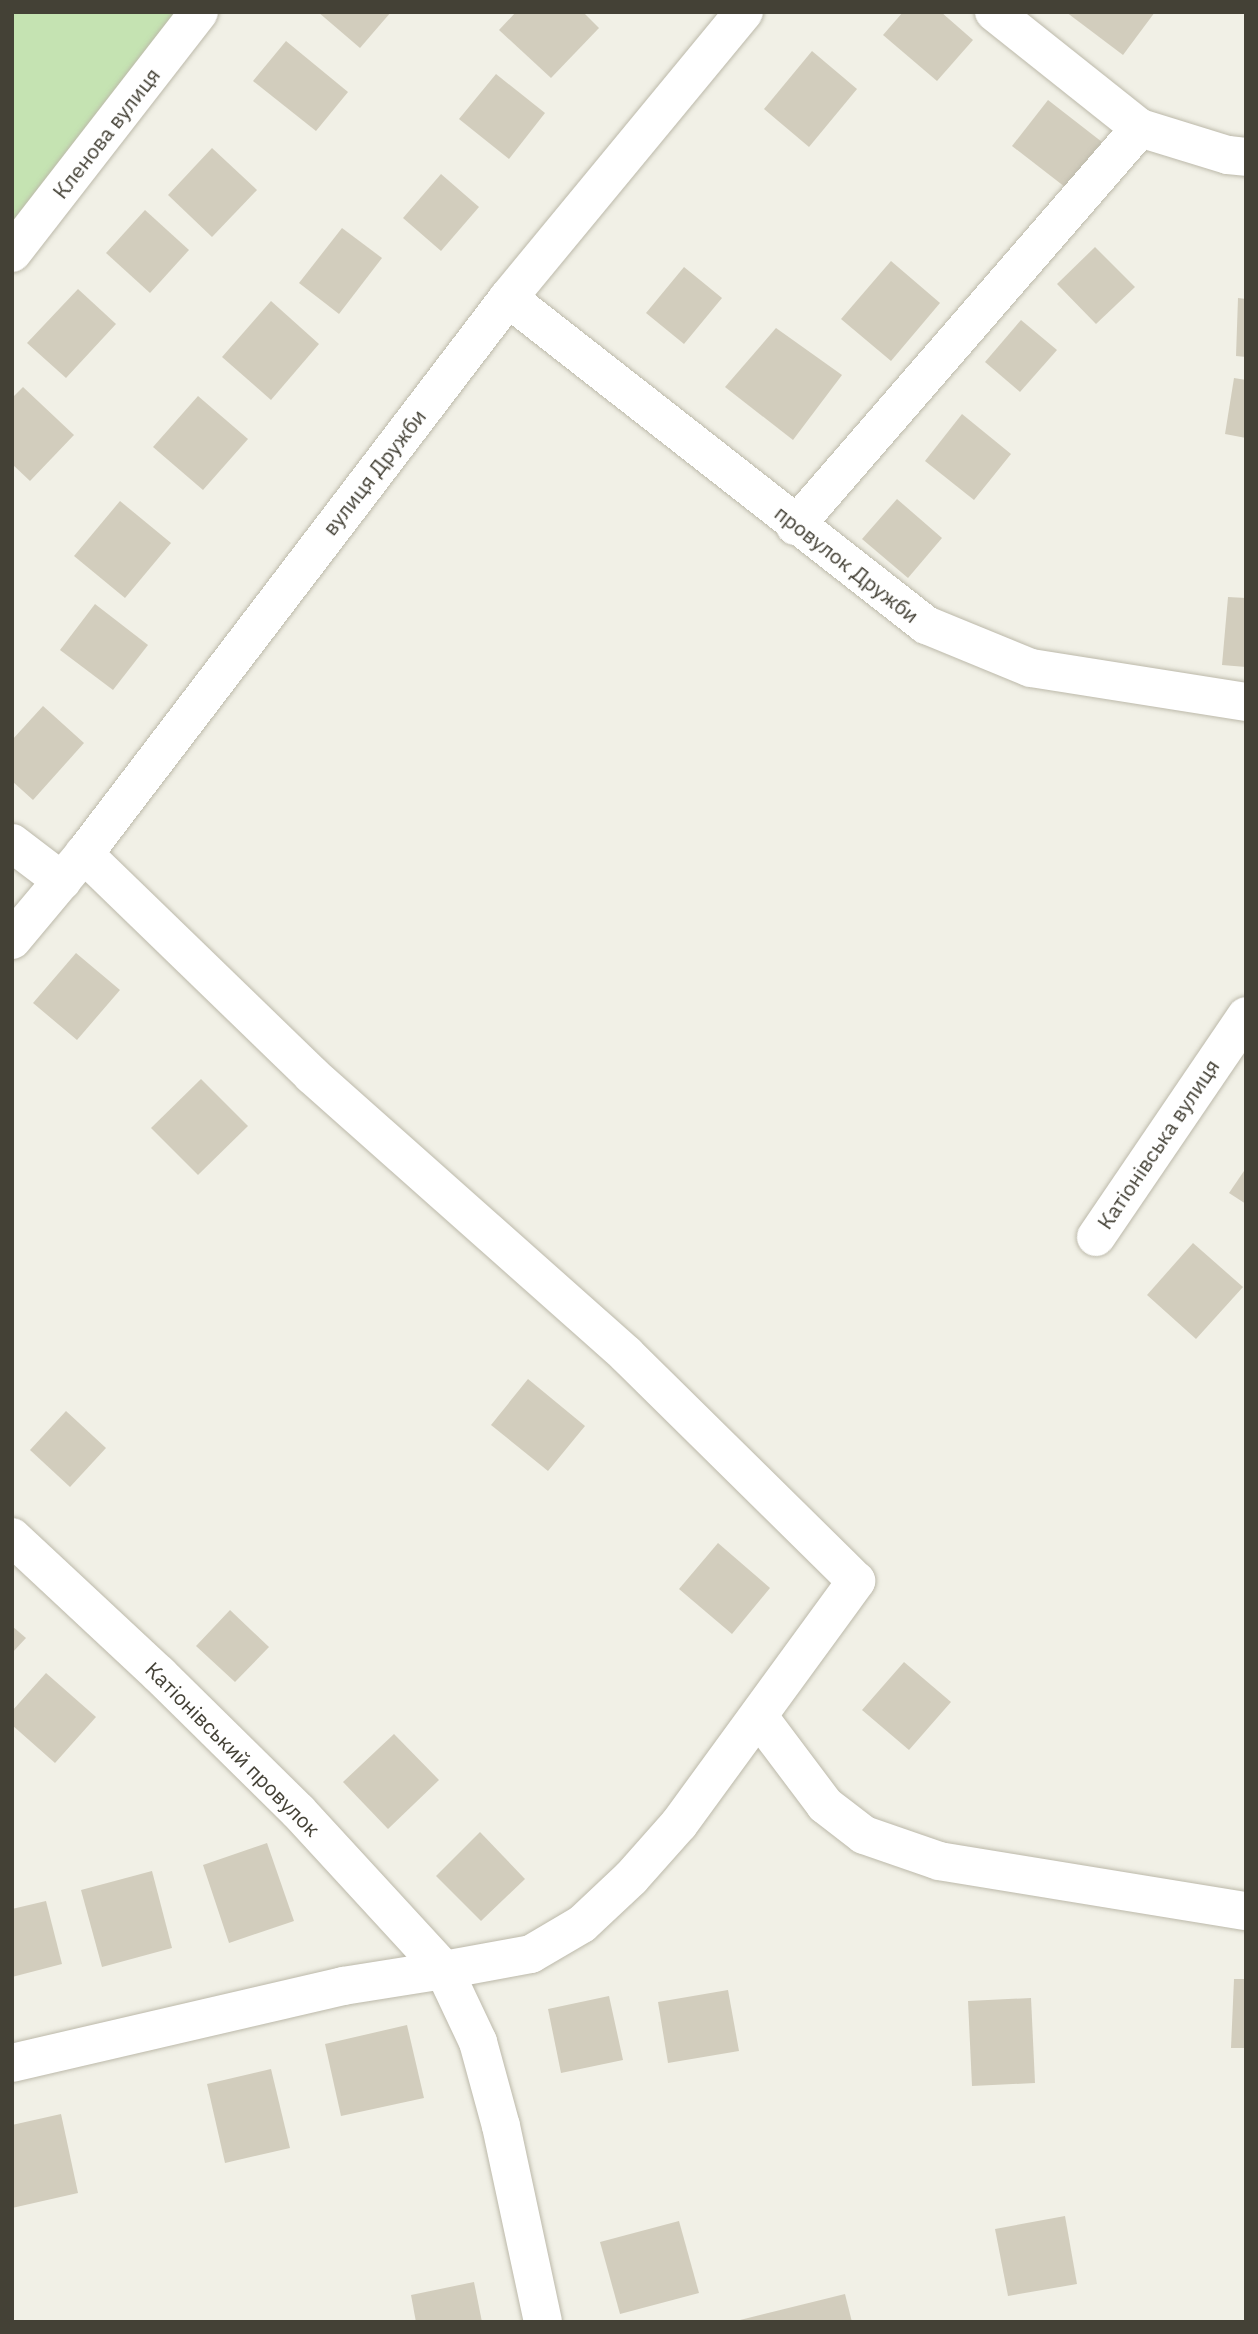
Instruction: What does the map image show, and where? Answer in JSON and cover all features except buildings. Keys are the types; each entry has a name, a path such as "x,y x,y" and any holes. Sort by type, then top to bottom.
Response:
{"street":[{"name":"Кленова вулиця","path":"12,253 199,12"},
{"name":"вулиця Дружби","path":"12,940 73,867 508,298 744,12"},
{"path":"994,12 1140,128 1228,155 1246,157"},
{"path":"795,526 1140,128"},
{"name":"провулок Дружби","path":"508,298 795,526 926,625 1031,668 1246,702"},
{"path":"12,843 73,867 312,1074 626,1354 856,1581 679,1824 631,1878 582,1924 531,1954 343,1986 12,2063"},
{"name":"Катіонівська вулиця","path":"1096,1237 1246,1016"},
{"name":"Катіонівський провулок","path":"12,1537 159,1674 298,1811 444,1970 478,2042 501,2126 543,2322"},
{"path":"759,1717 825,1805 864,1835 939,1861 1246,1911"}],"green space":[{"path":"12,12 199,12 12,253"}]}
